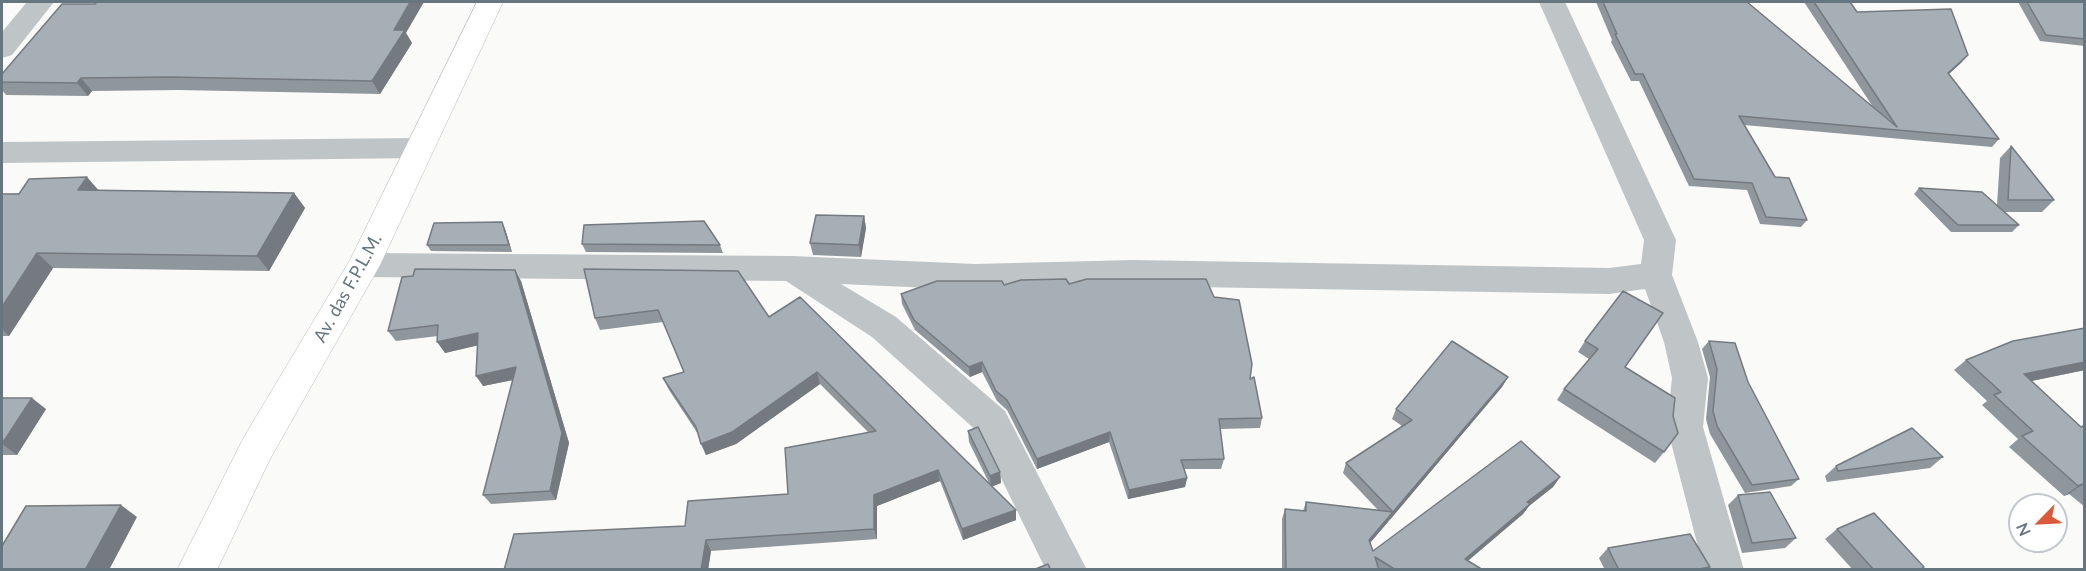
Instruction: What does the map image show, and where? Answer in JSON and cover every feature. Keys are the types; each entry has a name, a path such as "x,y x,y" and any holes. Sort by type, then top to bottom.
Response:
{"main road":[{"name":"Av. das F.P.L.M.","path":"197,570 257,448 364,265 490,2"}],"street":[{"path":"2,49 41,2"},
{"path":"1552,2 1660,240 1656,275 1684,351 1690,378 1685,426 1724,570"},
{"path":"2,153 419,148"},
{"path":"364,265 792,269 975,277 1133,273 1609,281 1656,275"},
{"path":"792,269 884,327 992,422 1067,570"}],"building":[{"path":"97,2 410,2 394,30 405,30 372,81 169,77 81,78 77,83 2,82 2,74 62,4 95,4"},
{"path":"1603,2 1747,2 1897,127 1814,2 1850,2 1857,12 1951,9 1968,55 1948,73 1999,139 1739,116 1775,177 1789,178 1807,220 1766,217 1752,183 1694,179 1643,74 1635,74 1615,34 1617,34"},
{"path":"2027,2 2085,2 2085,39 2046,35"},
{"path":"2011,146 2054,200 2008,200"},
{"path":"87,177 78,190 294,193 257,256 37,253 2,307 2,194 19,194 29,179"},
{"path":"1919,188 1982,192 2019,225 1958,225"},
{"path":"816,215 864,216 859,245 810,243"},
{"path":"704,221 720,245 582,244 584,225"},
{"path":"502,222 509,245 427,245 434,223"},
{"path":"415,269 515,270 562,433 550,491 483,495 516,367 476,376 478,333 437,342 438,325 388,331 402,277 413,276"},
{"path":"584,269 738,271 769,317 800,297 1016,510 962,529 938,470 874,495 874,529 706,540 701,570 504,570 514,534 685,526 688,501 788,494 785,448 876,431 817,372 732,432 701,444 696,427 663,378 684,372 658,310 595,318"},
{"path":"1066,279 1069,284 1087,279 1206,279 1214,297 1239,300 1252,364 1250,379 1254,377 1262,418 1219,419 1224,459 1181,460 1187,478 1129,490 1110,432 1037,459 1007,400 996,391 982,362 969,367 914,320 901,294 937,281 1002,281 1004,285 1021,280"},
{"path":"1623,291 1663,313 1625,367 1675,398 1673,416 1678,433 1664,452 1564,389 1598,349 1585,341"},
{"path":"2085,328 2085,362 2024,374 2081,427 2085,425 2085,485 2078,486 2022,436 2033,431 1994,395 2001,392 1966,360 2013,341"},
{"path":"1452,341 1508,377 1393,512 1346,463 1412,420 1396,409"},
{"path":"1709,341 1735,343 1748,382 1799,479 1752,485 1717,426 1713,411 1717,369"},
{"path":"2,398 32,398 2,444"},
{"path":"978,427 1000,472 990,476 968,431"},
{"path":"1912,428 1943,457 1838,471 1836,466"},
{"path":"1521,441 1560,477 1527,502 1530,504 1465,559 1483,570 1396,570 1375,557 1379,570 1286,570 1285,509 1306,511 1306,502 1393,512 1369,540 1373,551"},
{"path":"1770,492 1796,538 1752,543 1738,495"},
{"path":"121,505 85,570 2,570 2,546 26,506"},
{"path":"1874,513 1924,567 1920,570 1874,570 1837,529"},
{"path":"1690,534 1710,567 1694,570 1619,570 1608,548"},
{"path":"1048,564 1051,570 1033,570"}]}
